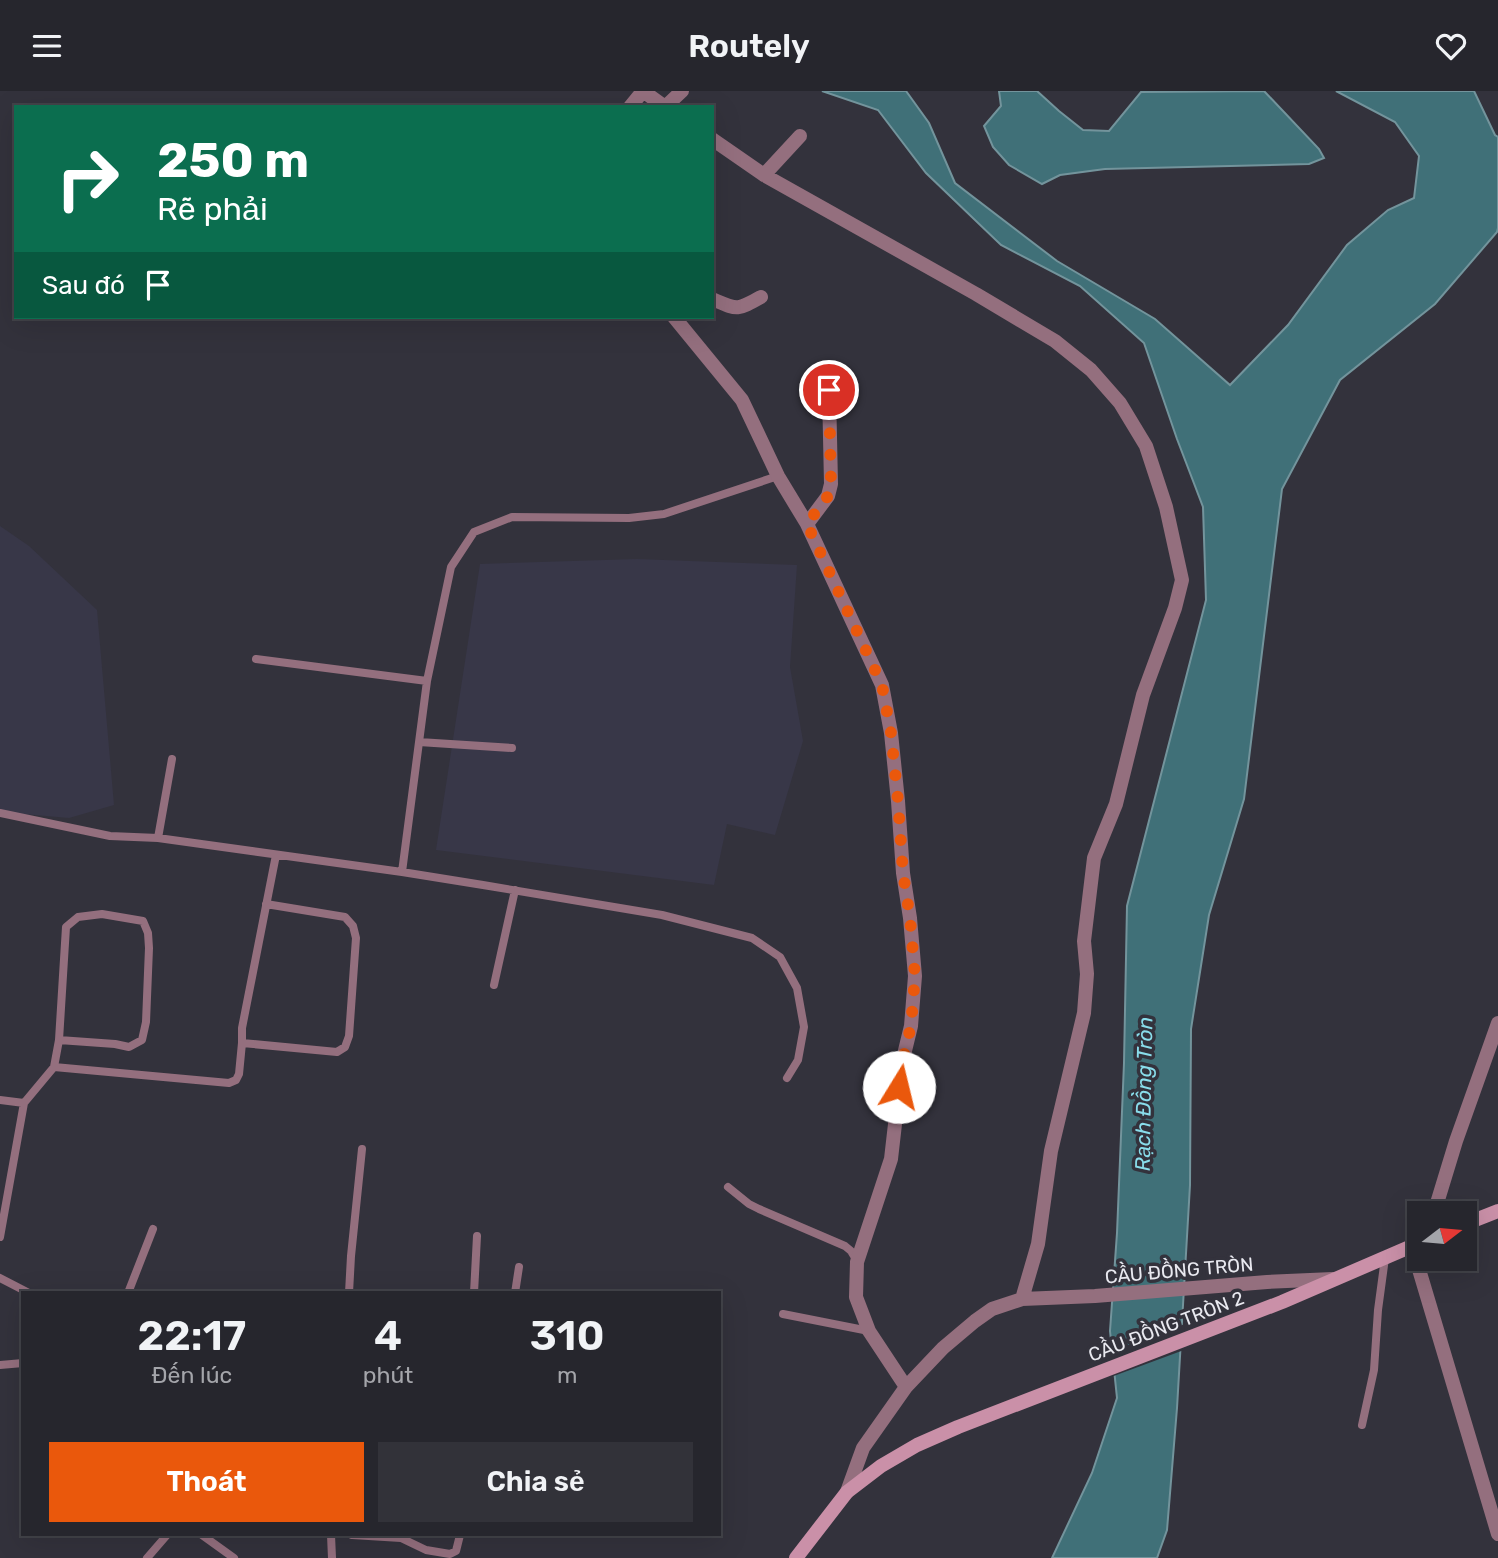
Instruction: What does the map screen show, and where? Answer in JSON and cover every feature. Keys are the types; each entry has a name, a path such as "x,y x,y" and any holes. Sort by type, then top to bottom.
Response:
{"main road":[{"path":"1477,1219 1498,1211"},
{"name":"CẦU ĐỒNG TRÒN 2","path":"796,1558 847,1492 881,1466 917,1445 969,1422 1282,1302 1407,1249"}],"street":[{"path":"632,105 643,91 662,105"},
{"path":"667,105 682,91"},
{"path":"764,175 800,136"},
{"path":"714,140 764,175 1044,334 1091,370 1120,403 1146,446 1169,520 1182,580 1175,608 1143,695 1116,804 1094,858 1084,941 1087,974 1084,1013 1051,1151 1038,1244 1022,1299"},
{"path":"714,300 739,308 761,297"},
{"path":"676,319 742,400 778,476 807,524 882,685 891,733 915,976 911,1026 902,1063 891,1159 857,1262 856,1297 869,1331 906,1387"},
{"path":"807,524 828,496 831,484 829,390"},
{"path":"1438,1201 1498,1023"},
{"path":"1423,1271 1498,1534"},
{"name":"CẦU ĐỒNG TRÒN","path":"847,1492 863,1448 906,1387 943,1348 992,1309 1022,1299 1338,1279"}],"lane":[{"path":"402,872 427,681 451,567 474,532 512,517 629,517 664,514 778,476"},
{"path":"256,659 427,681"},
{"path":"419,742 512,748"},
{"path":"158,838 172,758"},
{"path":"0,813 110,836 158,838 515,890 662,915 752,938 780,957 797,988 804,1027 798,1060 787,1078"},
{"path":"54,1067 229,1083 236,1080 239,1075 242,1028 276,855"},
{"path":"494,985 515,890"},
{"path":"242,1043 337,1052 345,1047 349,1037 356,938 353,926 345,917 266,904"},
{"path":"0,1237 24,1103 54,1067 59,1040 66,927 78,917 102,914 143,921 149,933 149,948 146,1022 142,1040 129,1047 59,1040"},
{"path":"0,1100 24,1103"},
{"path":"349,1291 362,1149"},
{"path":"728,1187 749,1204 845,1247 857,1262"},
{"path":"129,1291 153,1229"},
{"path":"474,1291 477,1237"},
{"path":"1362,1425 1374,1370 1385,1258"},
{"path":"514,1291 519,1268"},
{"path":"0,1278 25,1291"},
{"path":"783,1314 869,1331"},
{"path":"0,1365 21,1363"},
{"path":"147,1558 166,1536"},
{"path":"203,1536 234,1558"},
{"path":"331,1536 332,1558"},
{"path":"401,1536 426,1551 450,1554 456,1551 460,1536"}],"shaded area":[{"path":"0,526 29,546 97,610 114,805 69,818 0,812"},
{"path":"637,559 797,565 790,667 803,741 775,835 727,824 714,885 436,850 480,564"}],"water":[{"name":"Rạch Đồng Tròn","path":"822,91 906,91 929,123 955,183 1057,261 1155,319 1230,385 1288,325 1347,245 1388,210 1414,198 1419,156 1395,122 1336,91 1474,91 1498,137 1497,232 1435,304 1340,380 1282,489 1244,799 1209,915 1191,1029 1190,1185 1177,1408 1167,1530 1157,1558 1052,1558 1092,1473 1117,1398 1110,1331 1124,1063 1127,906 1206,600 1203,507 1144,343 1080,286 1001,245 926,173 878,110"},
{"path":"999,91 1037,91 1083,130 1109,131 1141,92 1264,91 1319,149 1324,158 1309,164 1105,169 1060,175 1042,184 1009,165 993,147 984,126 1001,106"}],"pier":[{"path":"1185,1324 1184,1350 1111,1377 1109,1352"}],"route":[{"path":"829,390 831,484 828,496 807,524 882,685 891,733 915,976 911,1026 899,1087"}]}
